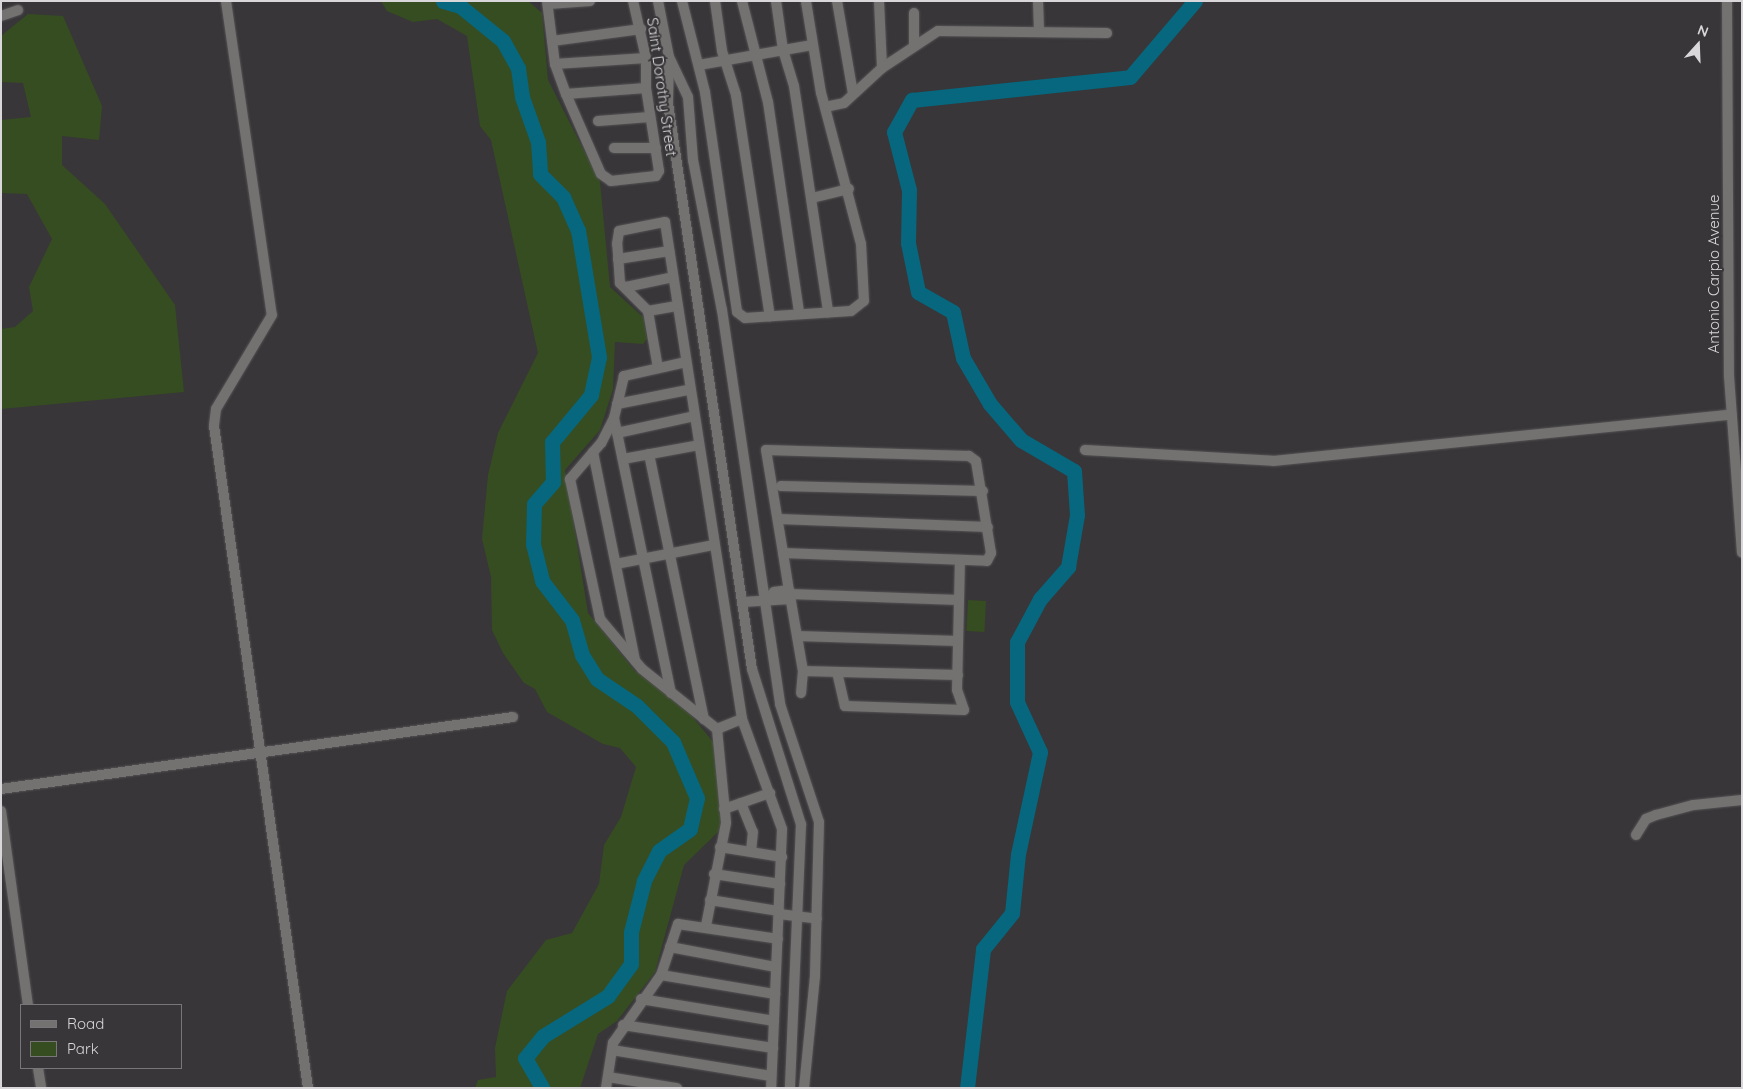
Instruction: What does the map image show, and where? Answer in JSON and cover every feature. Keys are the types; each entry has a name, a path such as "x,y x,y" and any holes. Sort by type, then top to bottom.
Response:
{"street":[{"path":"226,1 272,315 265,333 216,410 214,426 308,1088"},
{"path":"548,2 590,1"},
{"name":"Saint Dorothy Street","path":"548,2 555,64 566,94 606,179 656,176 656,148 646,88 646,58 641,29 633,1"},
{"path":"658,1 669,57 668,103 752,669 801,824 790,1088"},
{"path":"682,1 699,65 737,312 745,318 855,310 864,301 861,244 849,189 825,107 812,45 806,1"},
{"path":"715,1 726,60 736,95 770,316"},
{"path":"742,1 768,102 799,313"},
{"path":"776,1 784,51 793,77 828,312"},
{"path":"837,1 853,94"},
{"path":"879,1 882,68"},
{"path":"1038,1 1039,32"},
{"name":"Antonio Carpio Avenue","path":"1727,1 1732,414 1741,550"},
{"path":"2,12 18,10"},
{"path":"914,13 914,44"},
{"path":"552,41 641,29"},
{"path":"825,107 844,103 882,68 914,44 938,31 1107,33"},
{"path":"699,65 812,45"},
{"path":"669,57 688,97 693,160 722,310 766,598 780,704 818,822 817,919 804,1088"},
{"path":"555,64 646,58"},
{"path":"566,94 646,88"},
{"path":"598,121 650,117"},
{"path":"614,148 656,148"},
{"path":"812,198 849,189"},
{"path":"658,368 648,311 620,283 618,259 619,231 665,222 698,445 742,719 782,829 771,1088"},
{"path":"618,259 669,251"},
{"path":"626,286 673,278"},
{"path":"648,311 677,306"},
{"path":"686,362 624,376 614,418 593,452 570,479 600,619 635,661 671,693 717,729 724,809 720,847 706,926"},
{"path":"617,404 688,390"},
{"path":"1085,450 1273,461 1732,414"},
{"path":"617,433 694,416"},
{"path":"614,418 671,693"},
{"path":"622,459 698,445"},
{"path":"783,553 987,561 991,553 983,492 976,461 969,456 766,450 783,553 803,671 802,693"},
{"path":"593,452 635,661"},
{"path":"649,454 704,719"},
{"path":"781,486 983,492"},
{"path":"779,519 988,527"},
{"path":"616,564 714,545"},
{"path":"838,672 845,706 962,711 965,706 957,690 960,560"},
{"path":"743,602 766,598 774,592 959,600"},
{"path":"797,636 958,641"},
{"path":"803,671 958,675"},
{"path":"1,789 512,717"},
{"path":"717,729 742,719"},
{"path":"724,809 770,793"},
{"path":"1636,835 1646,819 1656,815 1694,804 1742,800"},
{"path":"741,803 752,832 750,852"},
{"path":"1,811 28,1004"},
{"path":"720,847 782,857"},
{"path":"714,874 780,884"},
{"path":"710,900 779,916 817,919"},
{"path":"606,1088 612,1050 623,1025 661,974 680,923 778,939"},
{"path":"670,947 776,967"},
{"path":"661,974 775,994"},
{"path":"642,999 774,1021"},
{"path":"623,1025 773,1048"},
{"path":"612,1050 771,1076"},
{"path":"38,1069 41,1088"},
{"path":"608,1077 677,1088"}],"green space":[{"path":"381,1 528,1 542,13 548,80 600,182 610,287 643,317 647,339 643,344 615,342 613,389 600,430 565,470 588,613 634,670 690,714 714,743 721,822 718,832 684,865 655,972 617,1021 598,1034 580,1088 475,1088 478,1080 496,1077 495,1048 507,991 546,940 572,933 599,884 604,845 621,817 636,767 620,748 603,744 547,712 535,689 524,683 503,653 492,630 491,577 482,539 488,475 498,433 538,353 491,140 480,126 467,36 437,19 413,22 387,11"},
{"path":"28,14 63,16 102,106 99,140 62,136 62,165 105,204 175,305 184,392 1,409 1,329 15,327 33,311 29,287 52,239 27,194 1,193 1,120 31,117 23,83 1,82 1,36"},
{"path":"968,600 986,601 984,632 966,631"}],"waterway":[{"path":"443,1 460,6 503,41 518,68 522,97 538,142 540,174 563,197 578,230 599,357 591,395 552,442 553,482 534,504 533,544 542,581 572,620 582,655 597,679 637,706 673,742 697,798 690,829 659,851 644,881 631,932 631,964 608,996 543,1036 525,1058 542,1088"},
{"path":"967,1088 983,949 1012,913 1018,854 1040,752 1017,702 1017,642 1040,599 1068,567 1077,515 1074,471 1021,440 990,404 963,358 953,312 918,292 908,243 909,190 894,132 912,100 1130,77 1195,1"}]}
